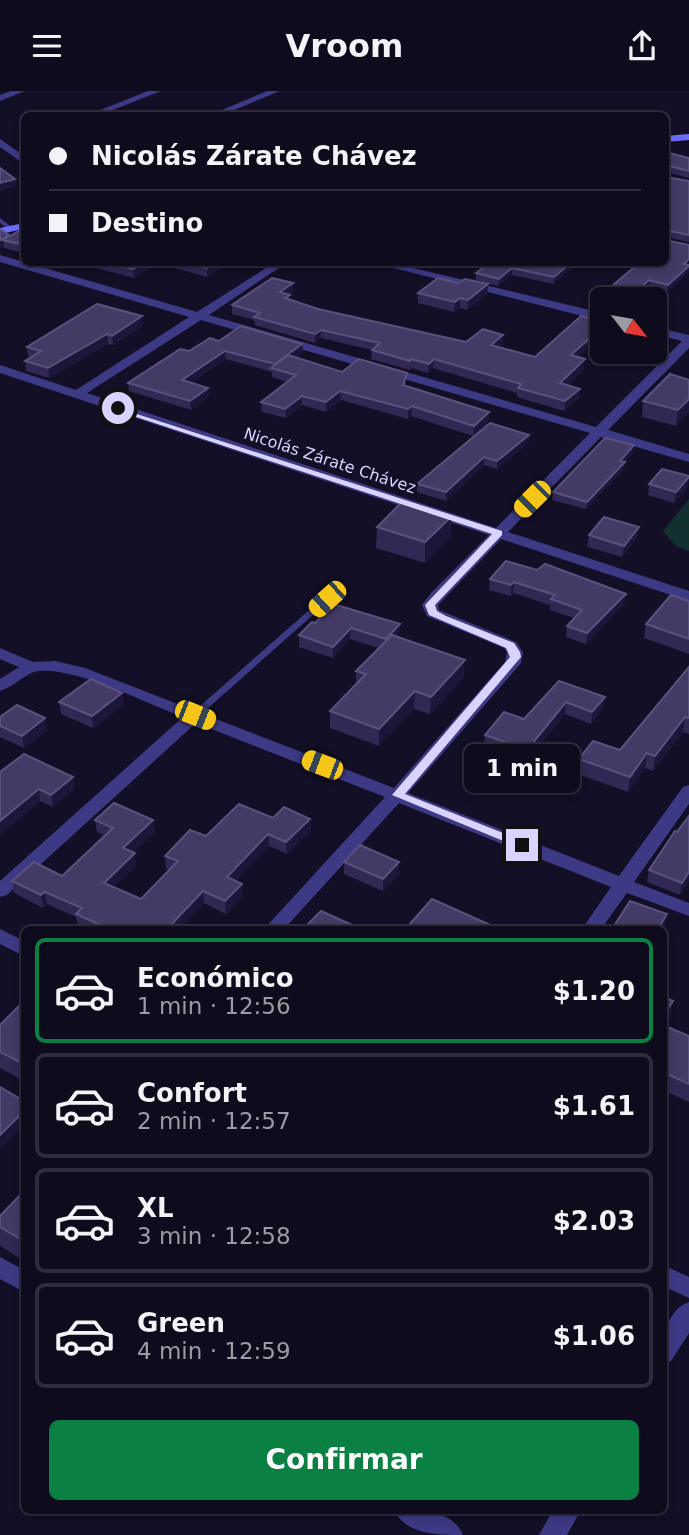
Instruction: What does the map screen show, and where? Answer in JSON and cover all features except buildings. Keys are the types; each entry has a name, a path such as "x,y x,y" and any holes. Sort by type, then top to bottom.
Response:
{"main road":[{"path":"669,139 689,137"}],"street":[{"path":"0,98 20,91"},
{"path":"101,112 156,91"},
{"path":"222,112 275,91"},
{"path":"4,145 21,159"},
{"path":"0,258 21,264"},
{"path":"27,266 689,458"},
{"path":"76,395 276,266"},
{"path":"392,266 590,314"},
{"path":"276,926 397,795 516,657 510,645 432,613 430,605 689,340 667,334"},
{"name":"Nicolás Zárate Chávez","path":"0,369 689,596"},
{"path":"0,653 30,667 55,666 79,671 689,910"},
{"path":"0,685 30,667"},
{"path":"0,891 195,715"},
{"path":"593,926 689,791"},
{"path":"0,936 21,947"},
{"path":"0,1267 21,1280"},
{"path":"667,1277 689,1288"},
{"path":"667,1348 689,1312"},
{"path":"414,1514 450,1535"},
{"path":"552,1535 565,1514"}],"lane":[{"path":"0,220 6,230"},
{"path":"195,715 327,599"}],"green space":[{"path":"689,499 689,551 676,546 663,531"}],"route":[{"path":"118,408 498,533 430,605 432,613 510,645 516,657 397,795 522,845"}]}
